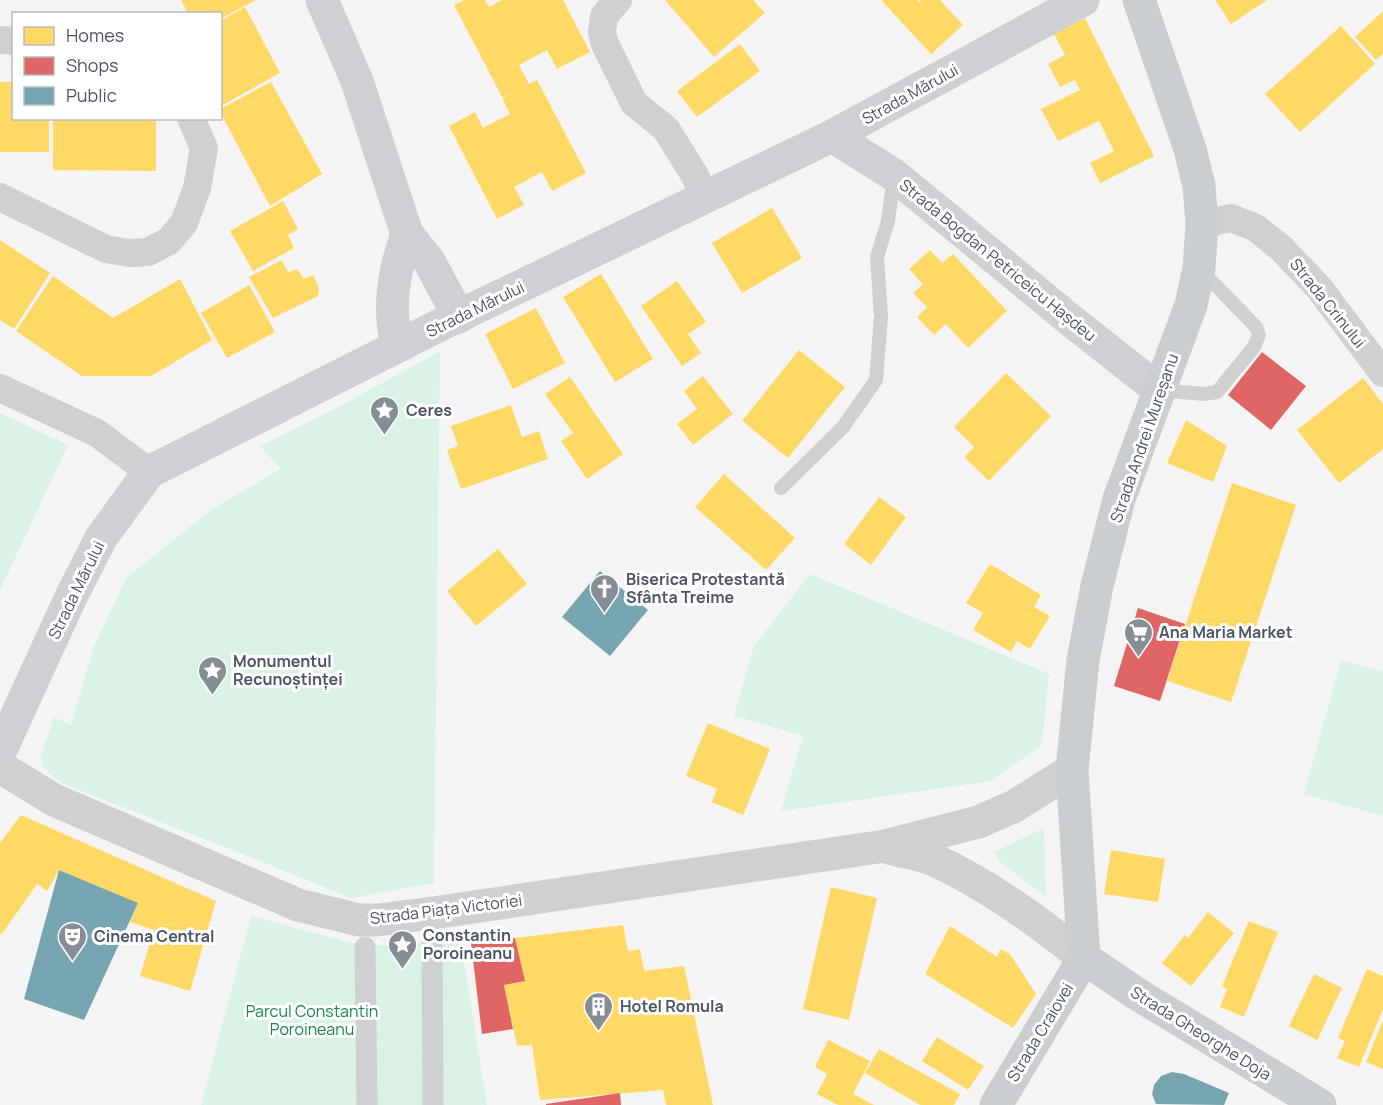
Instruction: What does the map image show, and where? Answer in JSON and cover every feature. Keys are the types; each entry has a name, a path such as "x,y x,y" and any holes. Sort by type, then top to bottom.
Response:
{"main road":[{"path":"322,0 357,81 407,234 429,261 459,317"},
{"name":"Strada Mărului","path":"0,752 70,599 101,538 149,472 398,347 832,136 1083,0"},
{"name":"Strada Andrei Mureșanu","path":"1084,958 1072,770 1083,660 1097,586 1119,499 1191,305 1199,268 1202,224 1199,186 1190,149 1139,0"},
{"name":"Strada Bogdan Petriceicu Hașdeu","path":"832,136 894,175 1159,390"},
{"path":"398,347 391,304 399,256 407,234"},
{"name":"Strada Craiovei","path":"996,1105 1084,958"},
{"name":"Strada Gheorghe Doja","path":"1084,958 1137,994 1320,1105"}],"street":[{"path":"618,0 604,16 602,32 605,44 634,103 666,129 706,198"},
{"path":"0,197 106,249 129,253 148,252 169,241 184,223 197,188 204,148 192,120"},
{"name":"Strada Crinului","path":"1202,224 1231,218 1256,228 1282,249 1319,288 1383,373"},
{"path":"0,388 97,433 149,472"},
{"name":"Strada Piața Victoriei","path":"0,767 54,800 298,905 359,920 433,914 885,846 978,822 1012,807 1072,770"},
{"name":"Strada Piața Victoriei","path":"885,846 932,859 969,879 1042,925 1084,958"},
{"path":"432,942 433,1105"},
{"path":"365,946 367,1105"}],"lane":[{"path":"781,488 843,427 876,380 881,316 877,258 888,221 894,175"},
{"path":"1159,390 1204,394 1217,392 1254,347 1259,334 1256,327 1199,268"}],"green space":[{"path":"440,351 434,883 351,898 61,783 43,767 41,755 54,717 71,725 93,649 126,578 212,509 281,469 260,446 344,404"},
{"path":"0,413 68,445 0,590"},
{"path":"810,574 1049,674 1042,745 991,781 781,811 803,736 734,716 754,646"},
{"path":"1341,660 1383,672 1383,816 1304,794"},
{"path":"1044,828 1046,897 999,861 994,852"},
{"name":"Parcul Constantin Poroineanu","path":"251,916 352,943 383,945 461,943 487,1105 201,1105"}],"building: Homes":[{"path":"181,0 256,0 222,18 222,12 187,12"},
{"path":"464,0 485,0 489,7 502,0 563,0 590,52 557,69 547,50 519,65 529,84 537,80 586,173 552,191 542,172 514,187 524,205 497,219 449,126 475,112 483,128 510,114 502,98 510,94 502,97 454,5"},
{"path":"665,0 753,0 765,13 714,57"},
{"path":"917,0 919,2 940,0 963,25 931,54 882,1"},
{"path":"1215,0 1267,0 1231,24"},
{"path":"245,7 280,73 222,105 222,20"},
{"path":"1383,11 1383,54 1376,60 1355,37"},
{"path":"1085,18 1154,156 1100,183 1090,163 1114,151 1099,121 1058,141 1041,109 1080,90 1075,80 1060,87 1048,64 1065,55 1054,34"},
{"path":"1341,26 1375,64 1300,132 1265,94"},
{"path":"740,44 760,71 697,117 677,91"},
{"path":"0,82 12,82 12,120 49,120 49,152 0,152"},
{"path":"271,82 322,174 270,206 222,116 222,108"},
{"path":"53,120 156,120 156,171 53,170"},
{"path":"283,201 298,229 288,235 294,248 253,271 230,231"},
{"path":"772,208 802,258 742,293 712,243"},
{"path":"0,240 50,273 14,329 0,320"},
{"path":"930,250 942,263 953,254 1007,311 968,348 946,324 934,335 917,317 927,307 913,293 923,284 909,269"},
{"path":"282,260 288,272 297,269 304,279 313,275 319,288 318,296 273,318 249,277"},
{"path":"601,274 653,359 615,382 563,297"},
{"path":"53,276 113,318 180,279 212,340 151,376 82,376 16,331"},
{"path":"677,281 706,322 688,334 701,353 682,366 641,306"},
{"path":"249,285 275,332 227,358 201,313"},
{"path":"536,308 565,363 513,389 485,334"},
{"path":"799,350 845,387 788,458 742,421"},
{"path":"1006,373 1051,416 989,481 964,457 974,447 954,427"},
{"path":"703,376 733,414 693,445 677,424 697,409 684,391"},
{"path":"570,377 623,454 587,479 561,441 573,433 545,394"},
{"path":"1363,378 1383,404 1383,449 1339,483 1297,430"},
{"path":"511,405 522,437 539,431 548,459 461,489 447,450 458,446 451,426"},
{"path":"1186,420 1227,446 1213,482 1167,463"},
{"path":"724,474 795,538 766,570 695,507"},
{"path":"1232,483 1296,505 1231,702 1167,681"},
{"path":"879,497 906,517 871,565 844,544"},
{"path":"498,549 527,584 476,626 447,591"},
{"path":"990,564 1041,595 1034,607 1050,616 1030,649 1017,641 1011,652 973,630 983,613 966,603"},
{"path":"708,723 770,749 743,815 712,802 717,789 686,776"},
{"path":"21,815 216,901 190,991 140,976 154,930 130,922 138,903 59,870 47,891 37,884 2,934 0,933 0,843"},
{"path":"1111,850 1165,859 1158,902 1104,894"},
{"path":"831,887 877,898 849,1020 803,1009"},
{"path":"1208,912 1234,933 1191,986 1162,963 1185,935 1188,938"},
{"path":"1249,921 1278,932 1244,1017 1220,1007 1227,989 1222,986"},
{"path":"623,925 628,951 640,949 644,971 684,966 713,1105 666,1105 663,1090 540,1100 532,1045 517,1046 504,985 525,981 515,938"},
{"path":"950,926 997,957 1000,949 1010,954 1036,994 1013,1028 925,974"},
{"path":"1367,969 1383,976 1383,1009 1359,1067 1337,1058 1345,1041 1338,1038"},
{"path":"1314,974 1342,988 1317,1040 1289,1026"},
{"path":"1383,1020 1383,1069 1366,1062"},
{"path":"937,1037 984,1066 968,1090 922,1061"},
{"path":"828,1040 870,1061 853,1094 874,1105 838,1105 817,1094 827,1074 815,1067"},
{"path":"879,1049 960,1094 954,1105 920,1105 865,1073"}],"building: Shops":[{"path":"1262,352 1306,386 1271,430 1228,395"},
{"path":"1138,608 1185,624 1160,701 1114,686"},
{"path":"515,938 525,981 504,985 513,1029 482,1034 471,943"},
{"path":"620,1093 621,1105 546,1105 546,1104"}],"building: Public":[{"path":"600,571 648,610 610,656 562,617"},
{"name":"Cinema Central","path":"59,870 138,903 84,1020 24,999"},
{"path":"1172,1072 1184,1074 1229,1093 1224,1105 1156,1104 1152,1094 1154,1085 1161,1076"}],"place":[{"name":"Ceres","path":"385,436"},
{"name":"Biserica Protestantă Sfânta Treime","path":"605,614"},
{"name":"Ana Maria Market","path":"1138,658"},
{"name":"Monumentul Recunoștinței","path":"212,696"},
{"name":"Cinema Central","path":"73,962"},
{"name":"Constantin Poroineanu","path":"402,970"},
{"name":"Hotel Romula","path":"599,1032"}]}
